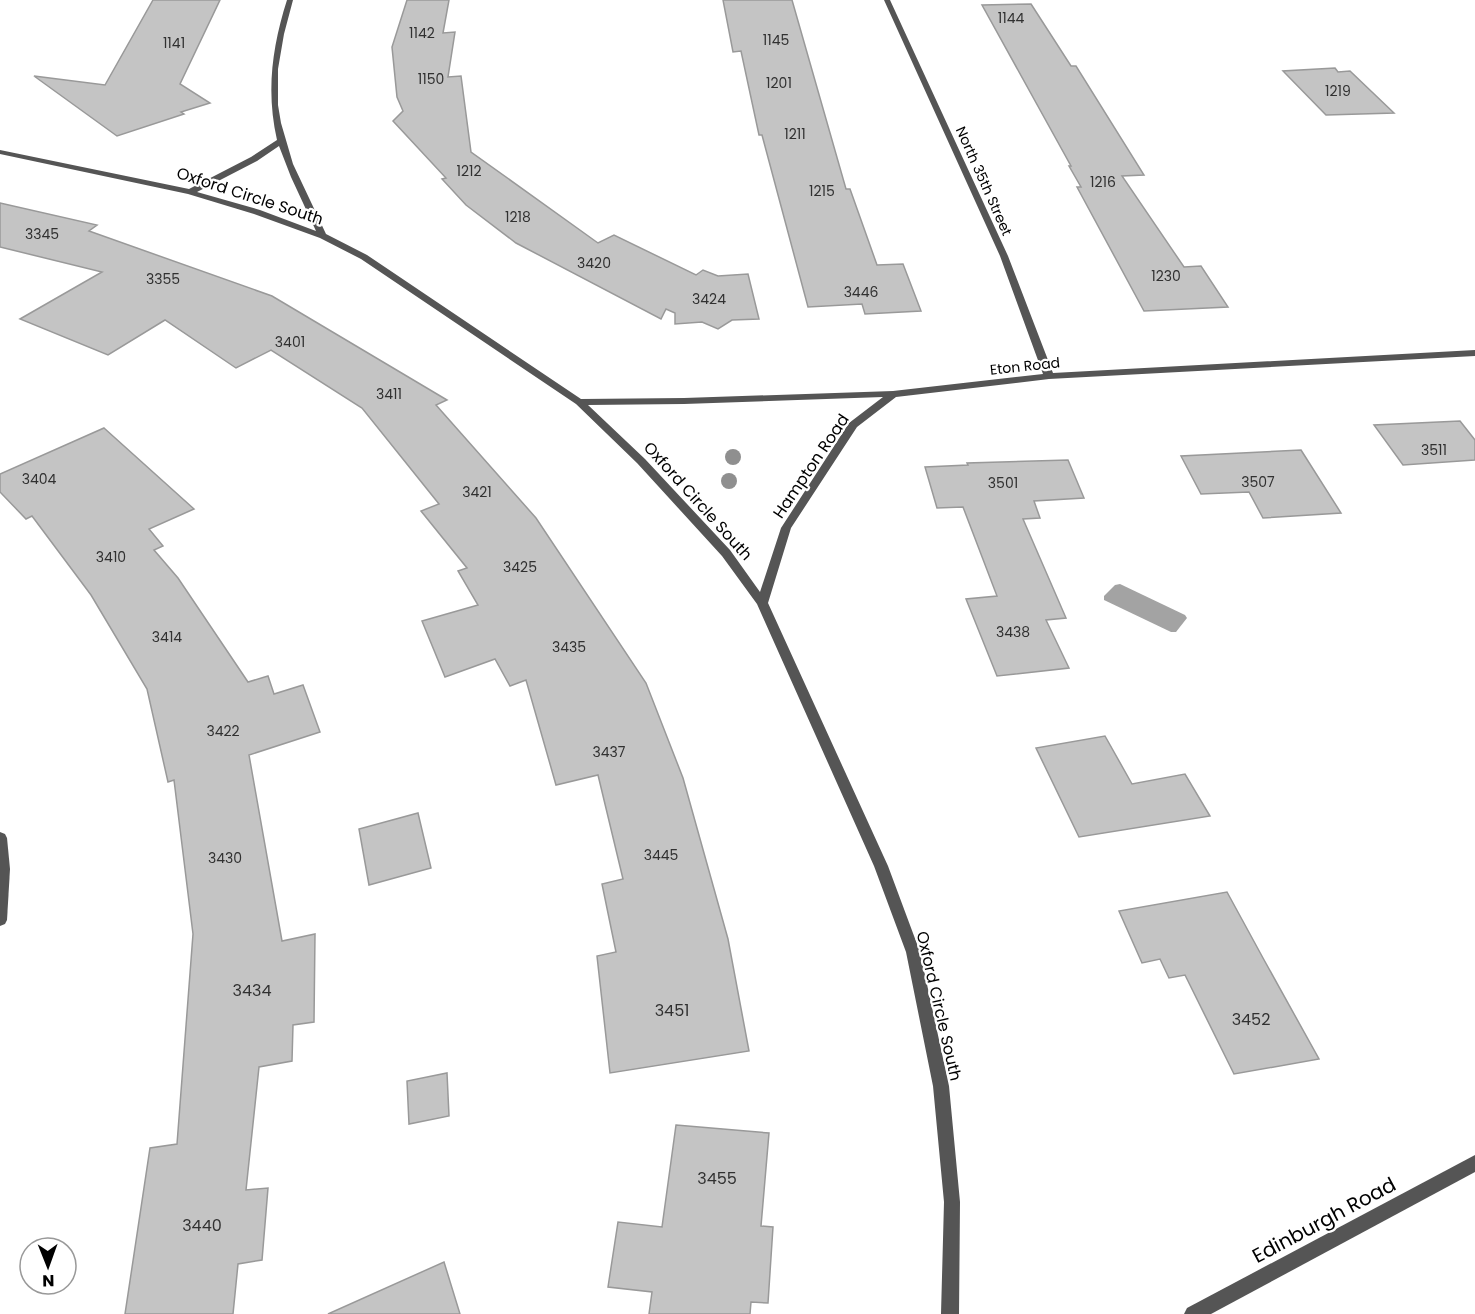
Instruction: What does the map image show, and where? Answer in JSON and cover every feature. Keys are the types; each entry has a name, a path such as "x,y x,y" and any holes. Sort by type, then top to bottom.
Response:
{"street":[{"path":"290,0 275,61 274,110 281,141 323,237"},
{"name":"North 35th Street","path":"887,0 1004,256 1049,376"},
{"path":"190,192 254,159 281,141"},
{"name":"Oxford Circle South","path":"0,152 190,192 257,212 323,237 364,257 579,402 641,461 726,553 762,603 881,866 913,952 941,1086 952,1202 950,1314"},
{"name":"Eton Road","path":"579,402 893,394 1049,376 1475,353"},
{"name":"Hampton Road","path":"762,603 786,528 853,425 893,394"},
{"path":"0,838 3,869 0,920"},
{"name":"Edinburgh Road","path":"1192,1314 1475,1163"}],"shaded area":[{"path":"1120,584 1187,618 1176,632 1171,632 1104,600 1104,596 1115,585"}],"building":[{"path":"153,0 220,0 180,84 210,103 117,136 34,76 105,85"},
{"path":"407,0 449,0 443,33 455,32 448,77 461,76 471,152 598,243 614,235 696,275 703,270 718,276 748,274 759,319 732,320 718,329 702,322 675,324 675,313 666,309 661,319 516,243 466,205 442,179 446,178 393,121 403,111 397,97 392,47"},
{"path":"723,0 792,0 846,189 850,189 877,265 903,264 921,311 865,314 862,304 808,307 762,135 759,135 741,51 733,52"},
{"path":"1031,4 1071,66 1076,66 1144,175 1122,176 1184,267 1201,266 1228,307 1144,311 1077,187 1081,187 1069,166 1071,166 982,5"},
{"path":"1335,68 1338,72 1350,71 1394,113 1326,115 1283,71"},
{"path":"0,203 97,225 89,231 272,296 447,400 436,405 536,518 646,683 683,778 728,939 749,1051 610,1073 597,956 616,952 602,884 623,879 598,775 556,785 526,680 510,686 495,659 445,677 422,621 478,605 458,571 467,568 421,511 439,504 362,408 271,350 236,368 165,320 108,355 20,319 102,272 0,247"},
{"path":"1460,421 1475,440 1475,460 1403,465 1374,425"},
{"path":"104,428 194,509 149,529 163,546 154,550 178,578 248,682 268,676 274,694 303,685 320,732 249,755 282,941 315,934 314,1022 293,1025 292,1061 259,1067 246,1190 268,1188 262,1260 238,1264 233,1314 125,1314 150,1148 177,1144 193,934 174,780 168,782 147,689 91,595 32,516 26,519 0,492 0,474"},
{"path":"1301,450 1341,513 1263,518 1249,492 1201,494 1181,456"},
{"path":"1068,460 1084,498 1034,501 1040,518 1023,519 1066,618 1046,620 1069,668 997,676 966,599 997,596 963,507 937,508 925,467 968,465 967,463"},
{"path":"1105,736 1132,784 1185,774 1210,816 1079,837 1036,748"},
{"path":"418,813 431,868 369,885 359,829"},
{"path":"1227,892 1319,1059 1234,1074 1185,975 1169,978 1160,959 1142,963 1119,911"},
{"path":"447,1073 449,1116 409,1124 407,1081"},
{"path":"676,1125 769,1133 761,1226 773,1227 768,1303 751,1302 750,1314 649,1314 652,1292 608,1287 618,1222 662,1227"},
{"path":"444,1262 460,1314 328,1314"}]}
